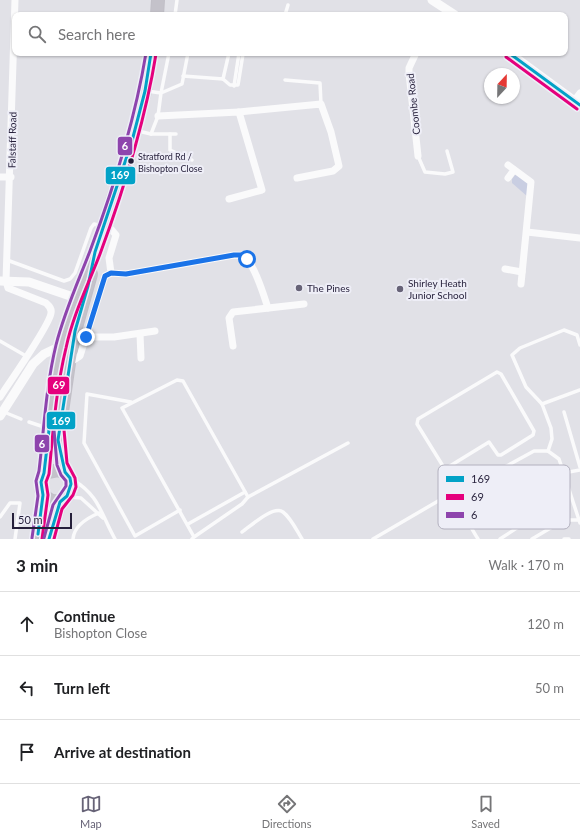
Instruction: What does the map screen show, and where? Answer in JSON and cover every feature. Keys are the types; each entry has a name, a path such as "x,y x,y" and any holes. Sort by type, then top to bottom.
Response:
{"highway":[{"path":"157,12 158,0"},
{"path":"37,539 43,495 41,490 41,482 44,473 61,346 80,300 134,130 145,91 151,56"},
{"path":"49,539 62,500 71,490 58,440 80,300"},
{"path":"44,473 53,470 68,475"},
{"path":"43,495 49,500 62,500"}],"street":[{"name":"Falstaff Road","path":"15,0 15,12"},
{"path":"432,0 444,12"},
{"name":"Falstaff Road","path":"3,281 6,259 11,176 14,56"},
{"name":"Coombe Road","path":"415,56 409,68 409,74 418,156"},
{"path":"513,56 577,103 580,93"},
{"path":"158,116 239,112 322,104 331,132 339,166 333,171 297,178"},
{"path":"230,199 262,190 239,112"},
{"path":"508,165 530,182 527,232 521,284"},
{"path":"508,178 514,170"},
{"path":"0,177 11,176"},
{"path":"103,226 111,229 116,235 109,258 111,273"},
{"path":"527,232 580,238"},
{"path":"69,363 80,356 105,276 111,273 126,274 234,255 242,255 247,259 252,267 268,308"},
{"path":"504,269 522,272"},
{"path":"3,281 30,282 80,300"},
{"path":"0,397 45,327 51,314 50,307 46,303 8,288 3,281"},
{"path":"233,346 229,318 233,312 304,304"},
{"path":"86,337 114,337 140,334 155,330"},
{"path":"140,334 141,358"},
{"path":"2,414 38,360 44,354 61,346"},
{"path":"38,360 44,359 53,361 57,367"}],"lane":[{"path":"175,12 177,0"},
{"path":"286,12 288,5"},
{"path":"151,134 158,116 168,56"},
{"path":"145,91 161,93 182,84 187,56"},
{"path":"223,79 227,56"},
{"path":"183,76 223,79 230,85 238,86 243,56"},
{"path":"285,80 320,83 322,104"},
{"path":"134,130 151,134 176,134"},
{"path":"170,134 170,150 192,160"},
{"path":"418,156 425,172 445,174 454,172 447,151"},
{"path":"6,259 64,281 70,279 75,273 91,228 94,224 103,226"},
{"path":"548,451 552,439 552,428 542,404 526,387 512,355 520,348 564,330 577,335 580,345"},
{"path":"0,341 26,356"},
{"path":"443,465 417,424 418,419 497,372 502,374 534,431 533,435 501,455 498,455 489,442 452,465"},
{"path":"248,497 183,381 177,380 122,408 188,524 193,538 242,504 248,497 348,443"},
{"path":"542,404 580,390"},
{"path":"132,403 87,394 84,443 135,536 180,510"},
{"path":"564,412 580,467"},
{"path":"2,414 21,419"},
{"path":"29,422 49,429"},
{"path":"510,465 534,452 548,451 559,459 561,465"},
{"path":"570,472 580,470"},
{"path":"68,475 91,493 96,499 100,513"},
{"path":"188,524 245,492"},
{"path":"570,494 580,522 570,521"},
{"path":"62,500 70,496 82,498 100,513 115,539"},
{"path":"373,539 438,501"},
{"path":"0,517 10,503 20,503 15,539"},
{"path":"242,532 272,511 278,510 283,512 288,518 302,539"},
{"path":"73,539 74,532 86,519 100,513"},
{"path":"472,529 478,539"},
{"path":"500,539 516,529"},
{"path":"532,539 549,529"},
{"path":"564,539 569,539"}],"shaded area":[{"path":"515,175 521,176 528,181 528,197 512,183 512,179"}],"transit line":[{"name":"6","path":"32,538 38,496 36,481 39,471 50,376 56,345 67,309 90,251 123,153 136,103 145,56"},
{"name":"169","path":"49,539 60,502 67,496 71,484 70,478 65,472 58,440 75,331 88,286 95,252 132,141 145,91 151,56"},
{"name":"69","path":"42,539 48,495 46,482 49,474 57,395 66,348 77,312 100,254 133,155 146,105 156,56"},
{"name":"169","path":"513,56 580,105"},
{"name":"69","path":"506,57 577,109"},
{"name":"169","path":"38,534 43,495 41,482 44,473 49,430"},
{"name":"6","path":"44,538 53,505 66,486 66,481 61,475 57,465 54,430"},
{"name":"69","path":"54,539 62,509 73,495 76,487 75,478 67,463 64,430"}],"place":[{"name":"Stratford Rd / Bishopton Close","path":"131,161"},
{"name":"The Pines","path":"299,288"},
{"name":"Shirley Heath Junior School","path":"400,289"}],"route":[{"path":"86,337 105,276 111,273 126,274 234,255 242,255 247,259"}]}
